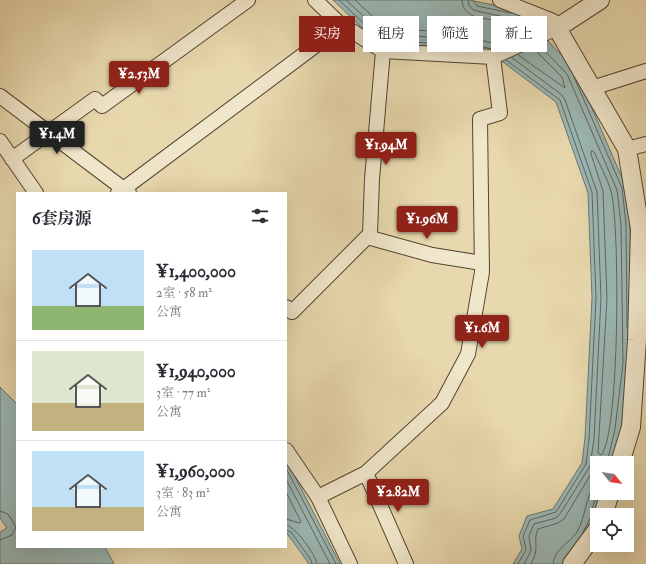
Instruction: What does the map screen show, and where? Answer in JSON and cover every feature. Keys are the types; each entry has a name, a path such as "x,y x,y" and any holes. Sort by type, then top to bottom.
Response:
{"street":[{"path":"12,159 95,99 102,106 248,0"},
{"path":"315,0 333,16"},
{"path":"500,0 553,21 627,149 641,232 637,340 631,427 622,456"},
{"path":"412,52 497,55 557,28 582,6 600,0"},
{"path":"0,96 123,192 307,52"},
{"path":"288,312 370,234 372,179 383,52"},
{"path":"318,498 366,473 442,403 468,354 482,263 480,119 500,113 497,55"},
{"path":"592,88 646,72"},
{"path":"0,141 35,192"},
{"path":"627,149 646,144"},
{"path":"367,237 432,255 482,263"},
{"path":"287,452 318,498 350,564"},
{"path":"366,473 406,564"},
{"path":"572,564 590,540"}],"water":[{"path":"333,0 469,0 518,10 524,16 491,16 491,52 547,52 547,40 575,69 626,187 630,224 632,363 624,431 617,456 590,456 590,500 604,500 602,508 590,508 590,531 567,564 513,564 522,549 519,536 527,516 553,509 582,463 585,438 592,298 588,193 556,102 499,59 467,52 483,52 483,16 427,16 427,46 419,46 419,16 363,16 363,29 355,21 355,16 350,16"},
{"path":"0,387 16,403 16,548 106,548 114,564 0,564 0,532 7,528 0,518"},
{"path":"287,464 340,564 309,564 287,533"}]}
